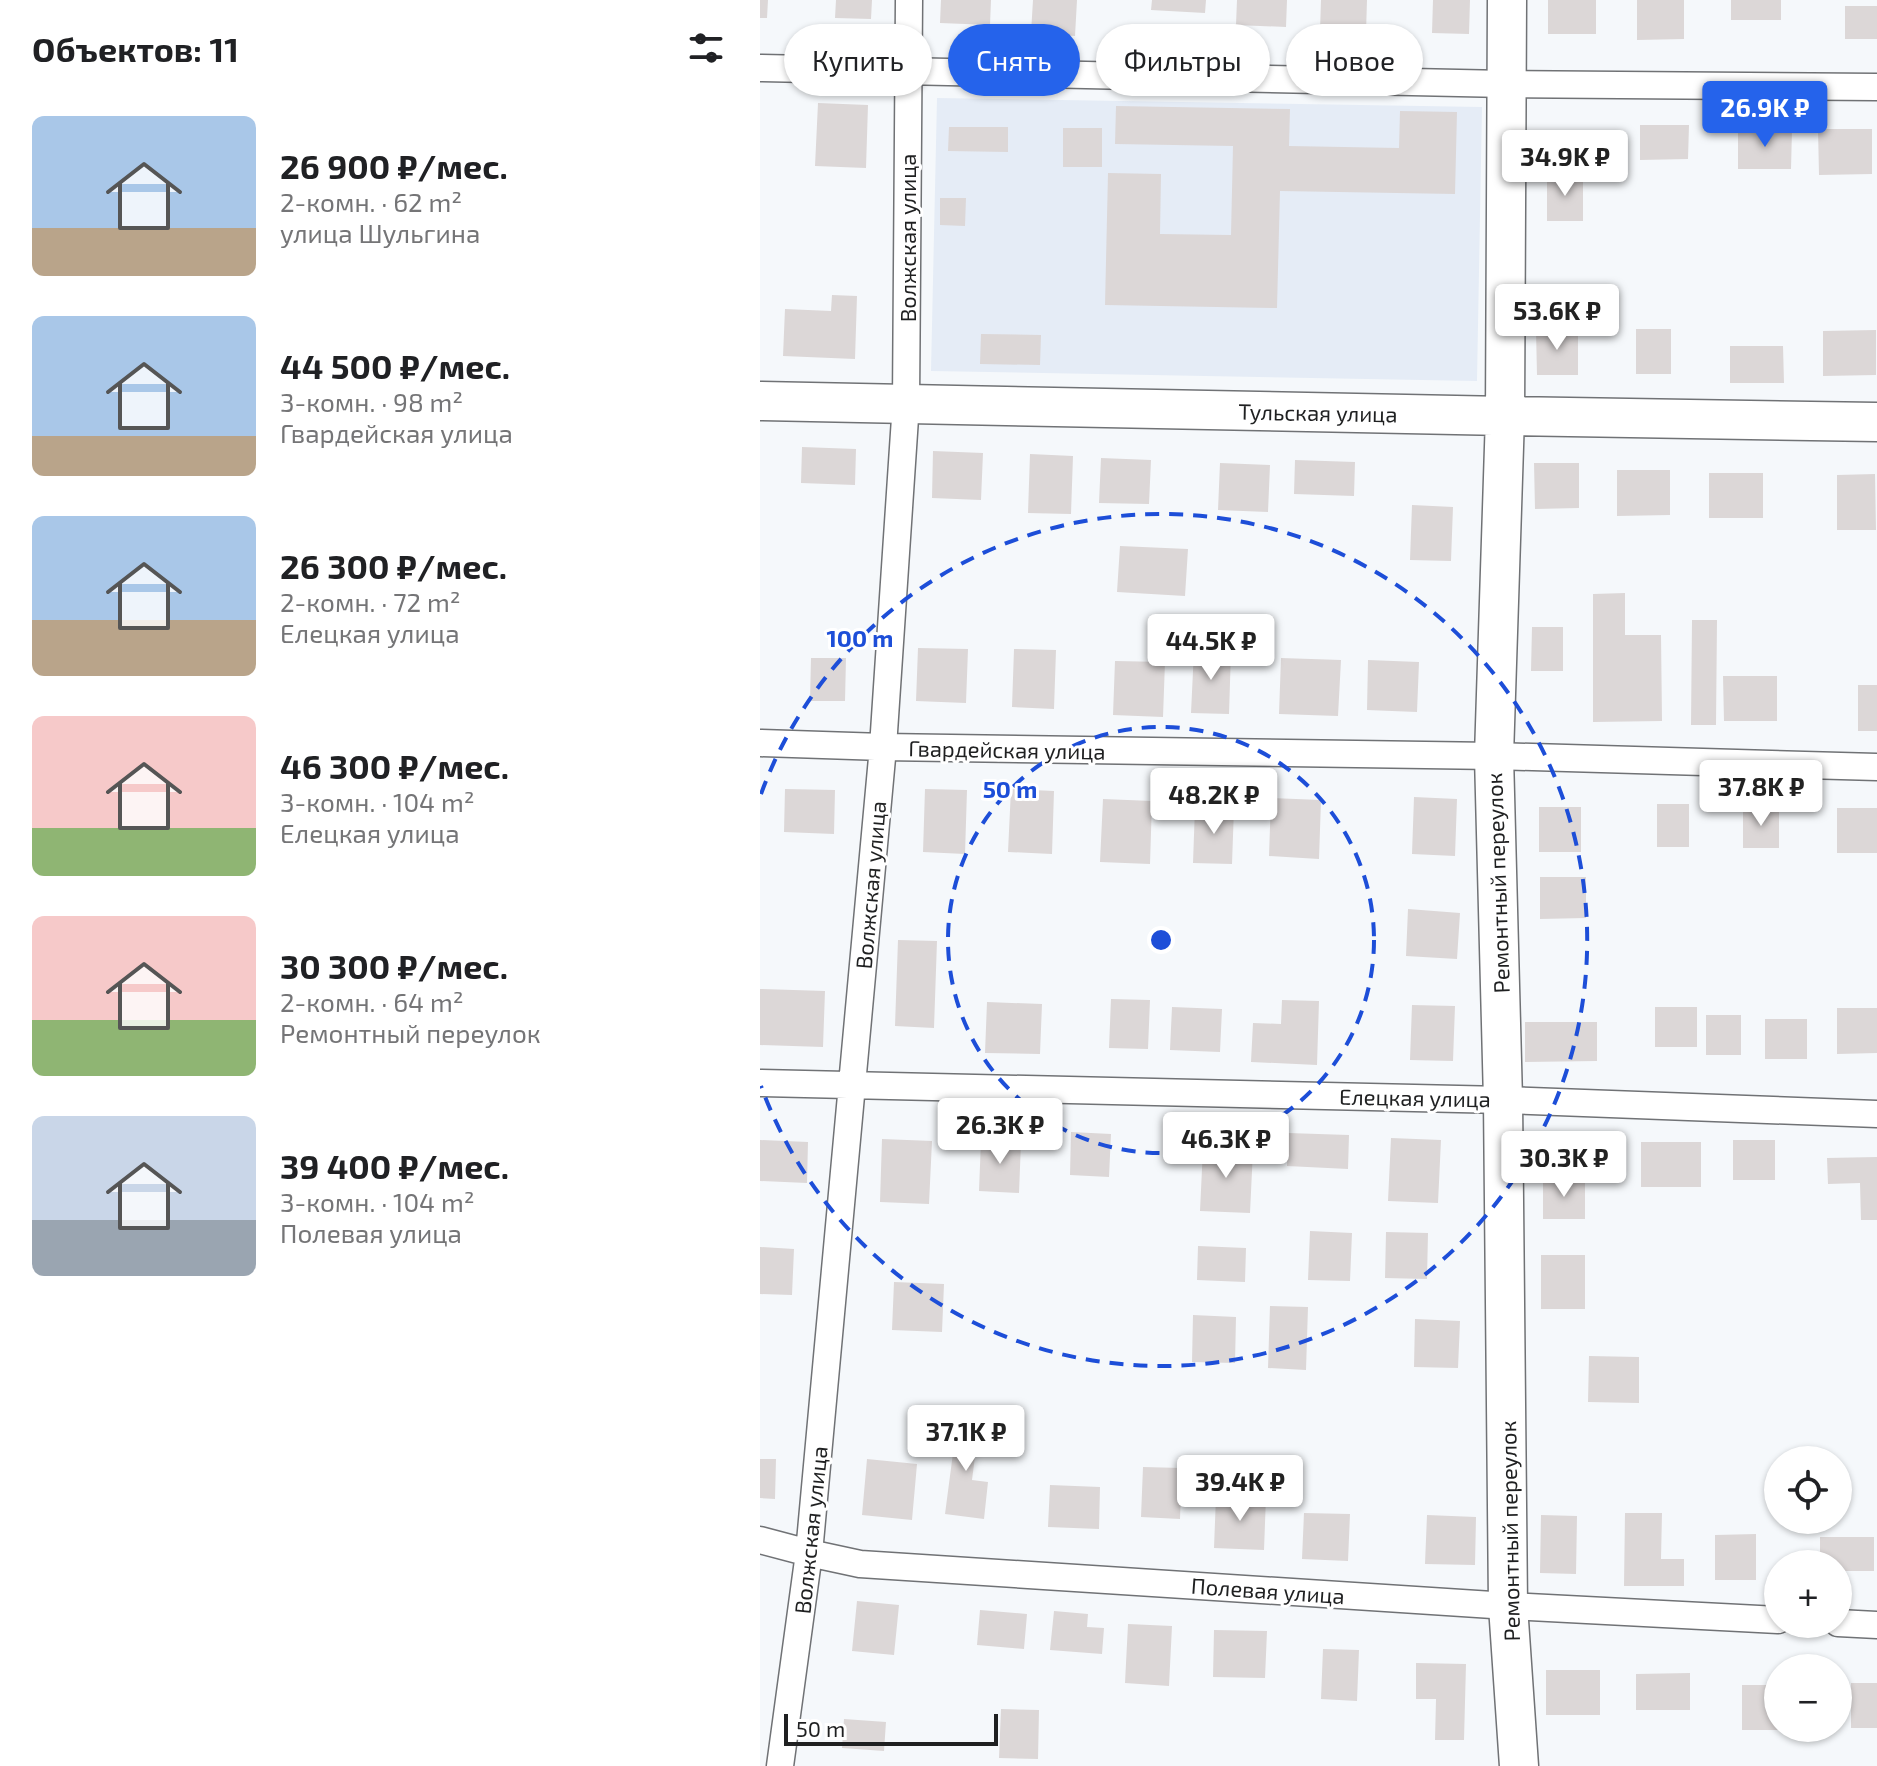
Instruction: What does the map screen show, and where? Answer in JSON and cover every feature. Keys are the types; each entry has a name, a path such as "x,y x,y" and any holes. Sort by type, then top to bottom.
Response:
{"main road":[{"name":"Ремонтный переулок","path":"1507,0 1505,416 1494,756 1503,1100 1508,1606 1519,1766"},
{"name":"Тульская улица","path":"760,401 1877,422"}],"street":[{"name":"Волжская улица","path":"909,0 909,24"},
{"path":"760,68 784,68"},
{"path":"932,72 1506,84 1877,87"},
{"name":"Волжская улица","path":"780,1766 809,1553 883,747 906,403 908,96"},
{"name":"Гвардейская улица","path":"760,743 1494,756 1877,767"},
{"name":"Елецкая улица","path":"760,1083 1503,1100 1877,1114"},
{"name":"Полевая улица","path":"760,1540 860,1564 1764,1619"},
{"path":"1852,1624 1877,1625"}],"shaded area":[{"path":"937,98 1482,107 1477,381 931,371"}],"building":[{"path":"760,0 768,0 767,18 760,18"},
{"path":"836,0 872,0 871,19 835,18"},
{"path":"941,0 991,0 990,24 940,23"},
{"path":"1033,0 1077,0 1076,24 1032,24"},
{"path":"1152,0 1206,0 1205,13 1151,10"},
{"path":"1237,0 1287,0 1286,27 1236,24"},
{"path":"1321,0 1367,0 1366,24 1320,24"},
{"path":"1433,0 1470,0 1469,34 1432,33"},
{"path":"1548,0 1596,0 1596,34 1548,34"},
{"path":"1637,0 1684,0 1684,39 1637,40"},
{"path":"1731,0 1781,0 1781,20 1731,20"},
{"path":"1845,6 1877,6 1877,39 1845,39"},
{"path":"818,103 868,105 866,168 815,166"},
{"path":"1116,106 1290,109 1289,146 1399,148 1400,111 1457,112 1455,194 1280,191 1277,308 1105,305 1108,173 1161,174 1160,234 1231,235 1233,146 1115,144"},
{"path":"1640,125 1689,125 1688,159 1640,160"},
{"path":"949,127 1008,127 1008,152 948,151"},
{"path":"1063,128 1102,128 1102,167 1063,167"},
{"path":"1818,129 1872,129 1872,174 1819,175"},
{"path":"1738,130 1792,130 1791,169 1738,169"},
{"path":"1547,174 1583,174 1583,221 1547,221"},
{"path":"940,198 966,198 965,226 940,225"},
{"path":"832,295 857,296 855,359 783,356 785,309 831,311"},
{"path":"1636,329 1671,329 1671,374 1636,374"},
{"path":"1536,330 1578,330 1578,375 1537,375"},
{"path":"1876,330 1876,375 1823,376 1823,331"},
{"path":"981,334 1041,335 1040,365 980,364"},
{"path":"1730,346 1783,346 1784,383 1730,383"},
{"path":"802,447 856,449 855,485 801,483"},
{"path":"933,451 983,453 981,500 932,498"},
{"path":"1030,454 1073,456 1071,514 1028,513"},
{"path":"1101,458 1151,460 1149,504 1099,503"},
{"path":"1295,460 1355,462 1354,496 1294,494"},
{"path":"1220,463 1270,465 1268,512 1218,510"},
{"path":"1534,463 1579,463 1579,508 1535,509"},
{"path":"1617,470 1670,470 1670,515 1617,516"},
{"path":"1709,473 1763,473 1763,518 1709,518"},
{"path":"1875,474 1876,530 1837,530 1837,475"},
{"path":"1412,505 1453,507 1451,561 1410,560"},
{"path":"1120,546 1188,549 1185,596 1117,592"},
{"path":"1625,593 1625,635 1661,635 1662,721 1593,722 1593,594"},
{"path":"1692,620 1717,620 1716,725 1691,725"},
{"path":"1532,627 1563,627 1563,671 1531,671"},
{"path":"918,648 968,649 966,703 916,701"},
{"path":"1014,649 1056,650 1054,709 1012,707"},
{"path":"1194,650 1231,651 1229,714 1191,713"},
{"path":"811,658 846,658 845,701 810,701"},
{"path":"1281,658 1341,660 1338,716 1279,714"},
{"path":"1368,660 1419,662 1417,712 1367,710"},
{"path":"1115,661 1165,662 1163,717 1113,715"},
{"path":"1723,676 1777,676 1777,721 1724,721"},
{"path":"1858,685 1877,685 1877,731 1858,731"},
{"path":"785,789 835,790 834,834 784,832"},
{"path":"925,789 967,790 965,854 923,852"},
{"path":"1011,789 1054,791 1052,854 1008,852"},
{"path":"1414,797 1457,799 1455,856 1412,854"},
{"path":"1271,798 1321,800 1319,859 1269,856"},
{"path":"1103,799 1152,801 1150,864 1100,862"},
{"path":"1657,804 1689,804 1689,847 1657,847"},
{"path":"1195,807 1234,808 1232,864 1193,863"},
{"path":"1539,807 1581,807 1581,852 1539,852"},
{"path":"1837,808 1877,808 1877,853 1837,853"},
{"path":"1743,809 1779,809 1779,848 1743,848"},
{"path":"1540,877 1586,877 1586,918 1540,919"},
{"path":"1408,909 1460,913 1457,959 1406,956"},
{"path":"898,940 937,941 934,1028 895,1026"},
{"path":"760,989 825,991 823,1047 760,1045"},
{"path":"1111,999 1150,1000 1148,1049 1109,1048"},
{"path":"1282,1000 1319,1001 1317,1065 1251,1062 1253,1023 1281,1024"},
{"path":"987,1002 1042,1004 1040,1054 985,1053"},
{"path":"1412,1005 1455,1006 1453,1061 1410,1060"},
{"path":"1172,1007 1222,1009 1220,1052 1170,1050"},
{"path":"1655,1007 1697,1007 1697,1047 1655,1047"},
{"path":"1837,1008 1877,1008 1877,1053 1837,1054"},
{"path":"1706,1015 1741,1015 1741,1055 1706,1055"},
{"path":"1765,1019 1807,1019 1807,1059 1765,1059"},
{"path":"1525,1022 1597,1022 1597,1061 1525,1062"},
{"path":"1071,1132 1111,1134 1109,1177 1070,1175"},
{"path":"1288,1133 1349,1135 1348,1169 1287,1166"},
{"path":"1391,1138 1441,1140 1438,1203 1388,1201"},
{"path":"882,1139 932,1141 929,1204 880,1202"},
{"path":"760,1140 808,1142 807,1183 760,1181"},
{"path":"981,1140 1021,1142 1019,1193 979,1191"},
{"path":"1733,1140 1775,1140 1775,1180 1733,1180"},
{"path":"1641,1142 1701,1142 1701,1187 1641,1187"},
{"path":"1203,1148 1253,1150 1250,1213 1200,1211"},
{"path":"1877,1157 1877,1220 1861,1220 1860,1183 1828,1184 1827,1158"},
{"path":"1543,1179 1585,1179 1585,1219 1543,1219"},
{"path":"1310,1231 1352,1233 1350,1281 1308,1280"},
{"path":"1386,1232 1428,1233 1427,1279 1385,1278"},
{"path":"1198,1246 1246,1248 1245,1282 1197,1280"},
{"path":"760,1247 794,1249 792,1295 760,1294"},
{"path":"1541,1255 1585,1255 1585,1309 1541,1309"},
{"path":"894,1282 944,1284 942,1332 892,1330"},
{"path":"1270,1306 1308,1307 1306,1370 1268,1368"},
{"path":"1193,1315 1236,1317 1235,1363 1192,1362"},
{"path":"1415,1319 1460,1321 1458,1368 1414,1367"},
{"path":"1589,1356 1639,1357 1639,1403 1588,1402"},
{"path":"958,1415 980,1417 972,1480 988,1482 984,1519 945,1514"},
{"path":"760,1459 776,1459 775,1499 760,1498"},
{"path":"867,1459 917,1464 912,1520 862,1515"},
{"path":"1143,1467 1182,1468 1180,1519 1141,1517"},
{"path":"1050,1485 1100,1487 1099,1529 1048,1527"},
{"path":"1216,1496 1266,1497 1264,1550 1214,1548"},
{"path":"1304,1513 1350,1514 1348,1561 1302,1559"},
{"path":"1625,1513 1662,1513 1661,1559 1684,1559 1684,1586 1624,1586"},
{"path":"1427,1515 1476,1517 1475,1565 1425,1564"},
{"path":"1541,1515 1577,1516 1576,1574 1540,1573"},
{"path":"1756,1534 1756,1580 1715,1580 1715,1535"},
{"path":"1820,1537 1874,1537 1874,1571 1852,1571 1852,1550 1820,1550"},
{"path":"857,1601 899,1605 894,1655 852,1651"},
{"path":"980,1610 1027,1614 1024,1649 977,1645"},
{"path":"1054,1611 1088,1614 1087,1627 1104,1628 1102,1654 1050,1650"},
{"path":"1128,1624 1172,1626 1169,1686 1125,1683"},
{"path":"1214,1630 1267,1631 1265,1678 1213,1677"},
{"path":"1323,1649 1359,1650 1357,1701 1321,1699"},
{"path":"1416,1663 1466,1664 1464,1740 1435,1740 1436,1699 1416,1699"},
{"path":"1546,1670 1600,1670 1600,1715 1546,1715"},
{"path":"1690,1673 1690,1710 1636,1710 1636,1674"},
{"path":"1852,1683 1877,1683 1877,1728 1852,1728"},
{"path":"1742,1685 1764,1685 1764,1730 1742,1730"},
{"path":"1001,1709 1039,1710 1038,1759 999,1758"},
{"path":"844,1719 886,1722 884,1751 842,1748"}]}
